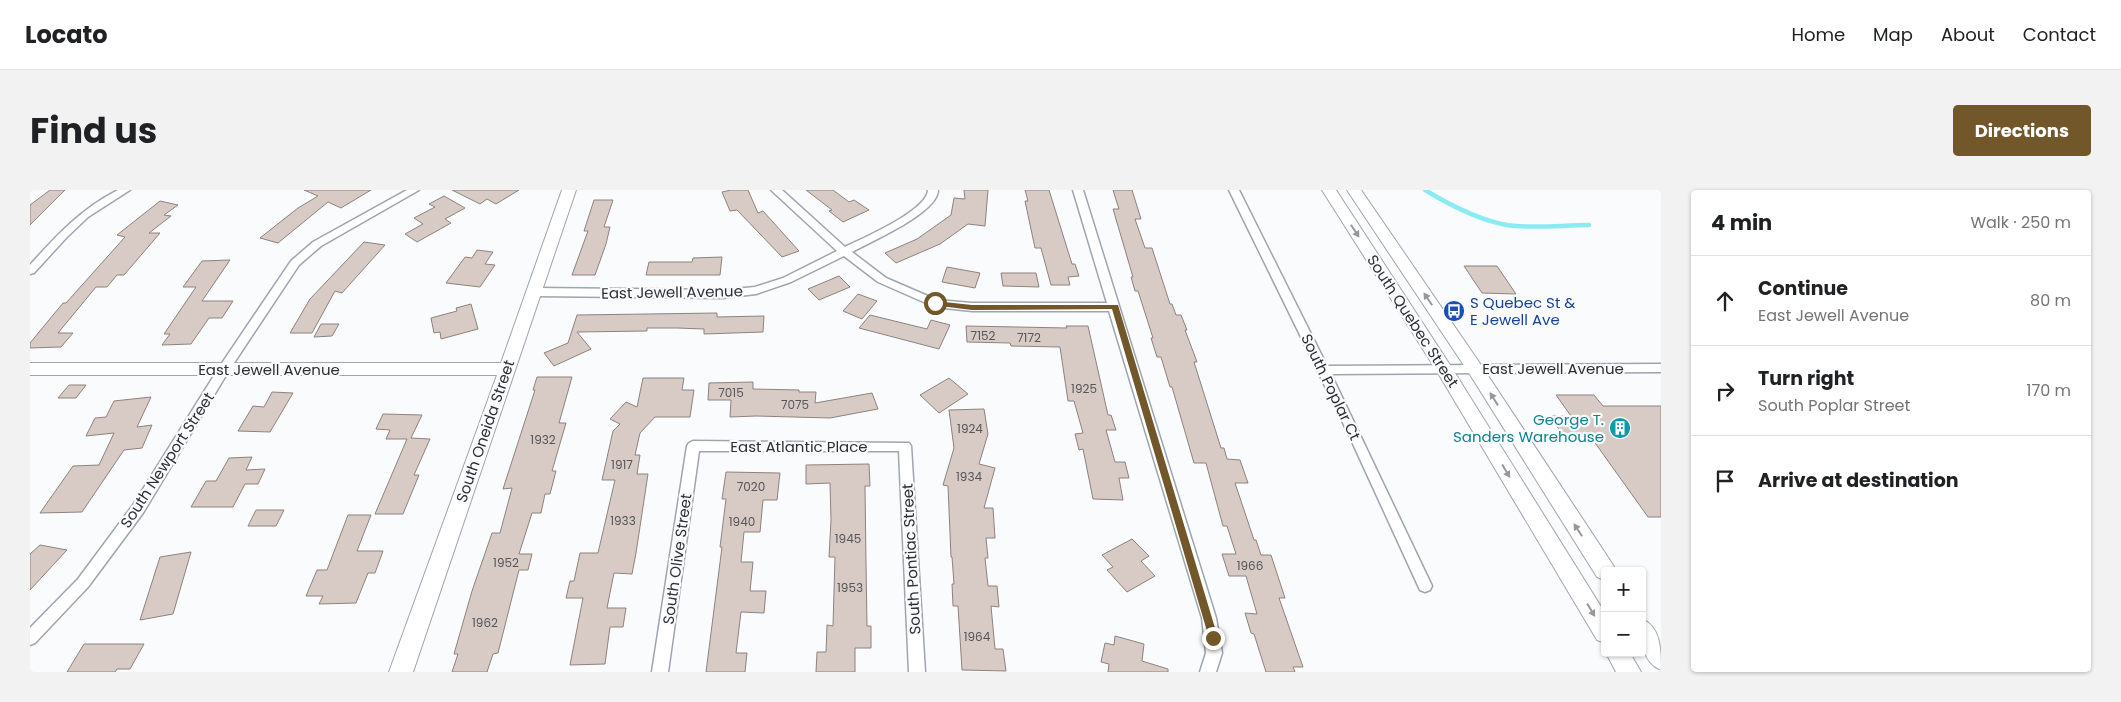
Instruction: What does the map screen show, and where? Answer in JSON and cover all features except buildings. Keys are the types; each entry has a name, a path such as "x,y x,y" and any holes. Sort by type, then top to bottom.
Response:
{"main road":[{"name":"South Quebec Street","path":"1329,190 1444,369 1601,626"},
{"name":"South Quebec Street","path":"1354,190 1475,369 1602,567"},
{"name":"East Jewell Avenue","path":"30,369 507,369"},
{"name":"South Oneida Street","path":"401,672 507,369"},
{"path":"1646,635 1661,658"},
{"path":"1620,657 1629,672"}],"street":[{"path":"30,271 81,216 110,197 125,190"},
{"name":"South Newport Street","path":"30,638 82,583 138,509 224,369 295,263 317,244 414,190"},
{"name":"South Oneida Street","path":"507,369 569,190"},
{"path":"776,190 844,251 882,280 935,303 972,307 1115,307"},
{"name":"East Jewell Avenue","path":"535,292 722,294 756,290 787,280 895,226 922,208 933,194 933,190"},
{"path":"1078,190 1209,618 1214,653 1208,672"},
{"name":"South Poplar Ct","path":"1234,190 1323,370 1425,586"},
{"name":"East Jewell Avenue","path":"1323,370 1661,368"},
{"name":"East Atlantic Place","path":"693,446 906,446"},
{"name":"South Olive Street","path":"660,672 693,446"},
{"name":"South Pontiac Street","path":"906,446 917,672"}],"waterway":[{"path":"1425,190 1465,211 1496,223 1538,227 1589,225"}],"place":[{"name":"S Quebec St & E Jewell Ave","path":"1454,311"},
{"name":"George T. Sanders Warehouse","path":"1620,428"}],"route":[{"path":"935,303 972,307 1115,307 1209,618 1213,638"}]}
